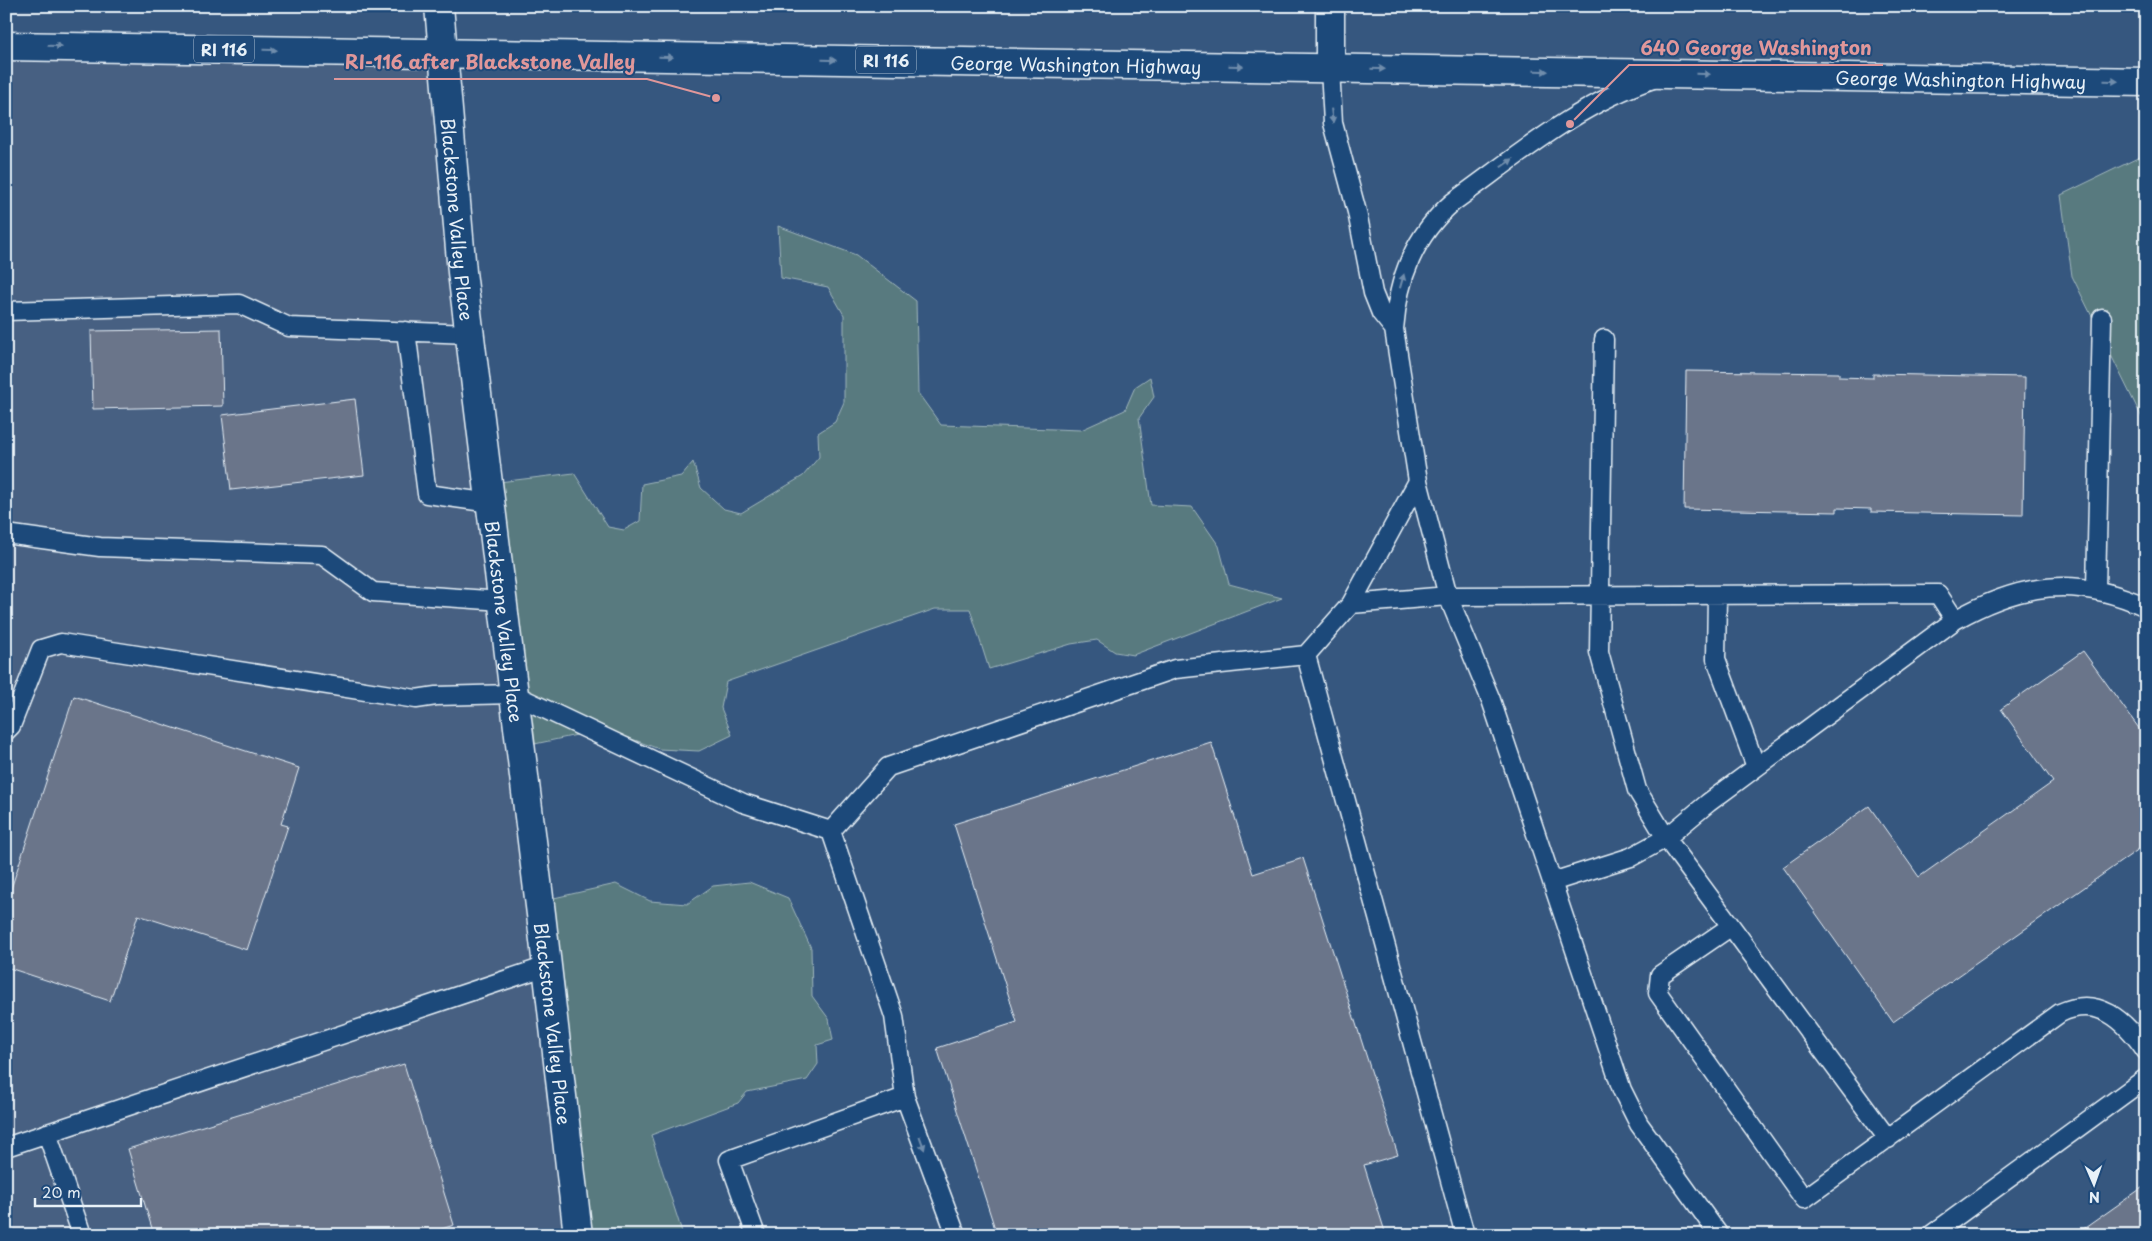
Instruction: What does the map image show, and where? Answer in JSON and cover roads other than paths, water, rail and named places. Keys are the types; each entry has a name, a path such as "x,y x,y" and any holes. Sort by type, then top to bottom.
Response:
{"main road":[{"name":"Blackstone Valley Place","path":"439,6 462,272 578,1235"},
{"path":"1330,6 1330,68"},
{"name":"George Washington Highway","path":"6,46 2146,82"}],"lane":[{"path":"1330,68 1333,123 1357,212 1373,293 1381,313 1394,329"},
{"path":"1670,74 1621,91 1578,114 1453,202 1439,214 1417,243 1407,263 1396,306 1394,329 1418,481 1448,596 1491,700 1630,1109 1719,1235"},
{"path":"6,311 239,304 289,327 470,334"},
{"path":"2096,589 2102,318"},
{"path":"406,331 427,494 491,503"},
{"path":"1604,339 1599,652 1637,790 1666,838 1730,927 1888,1139"},
{"path":"831,831 888,767 1175,669 1306,655 1351,604 1418,481"},
{"path":"6,534 100,547 322,555 373,592 502,601"},
{"path":"1552,882 1631,857 1666,838 1756,767 1955,620 1994,600 2035,588 2057,586 2096,589 2146,607"},
{"path":"1351,604 1448,596 1938,594 1955,620"},
{"path":"1717,595 1716,659 1756,767"},
{"path":"6,732 11,726 41,649 61,643 416,699 436,696 513,694 743,803 831,831"},
{"path":"1306,655 1465,1235"},
{"path":"831,831 894,1016 905,1097 956,1235"},
{"path":"1730,927 1660,975 1658,993 1804,1200 2060,1013 2073,1007 2087,1006 2111,1015 2136,1036 2146,1051"},
{"path":"6,1147 547,966"},
{"path":"1931,1235 2146,1078"},
{"path":"756,1235 729,1160 905,1097"},
{"path":"47,1133 82,1235"}],"place":[{"name":"RI-116 after Blackstone Valley","path":"716,98"},
{"name":"640 George Washington","path":"1570,124"}]}
